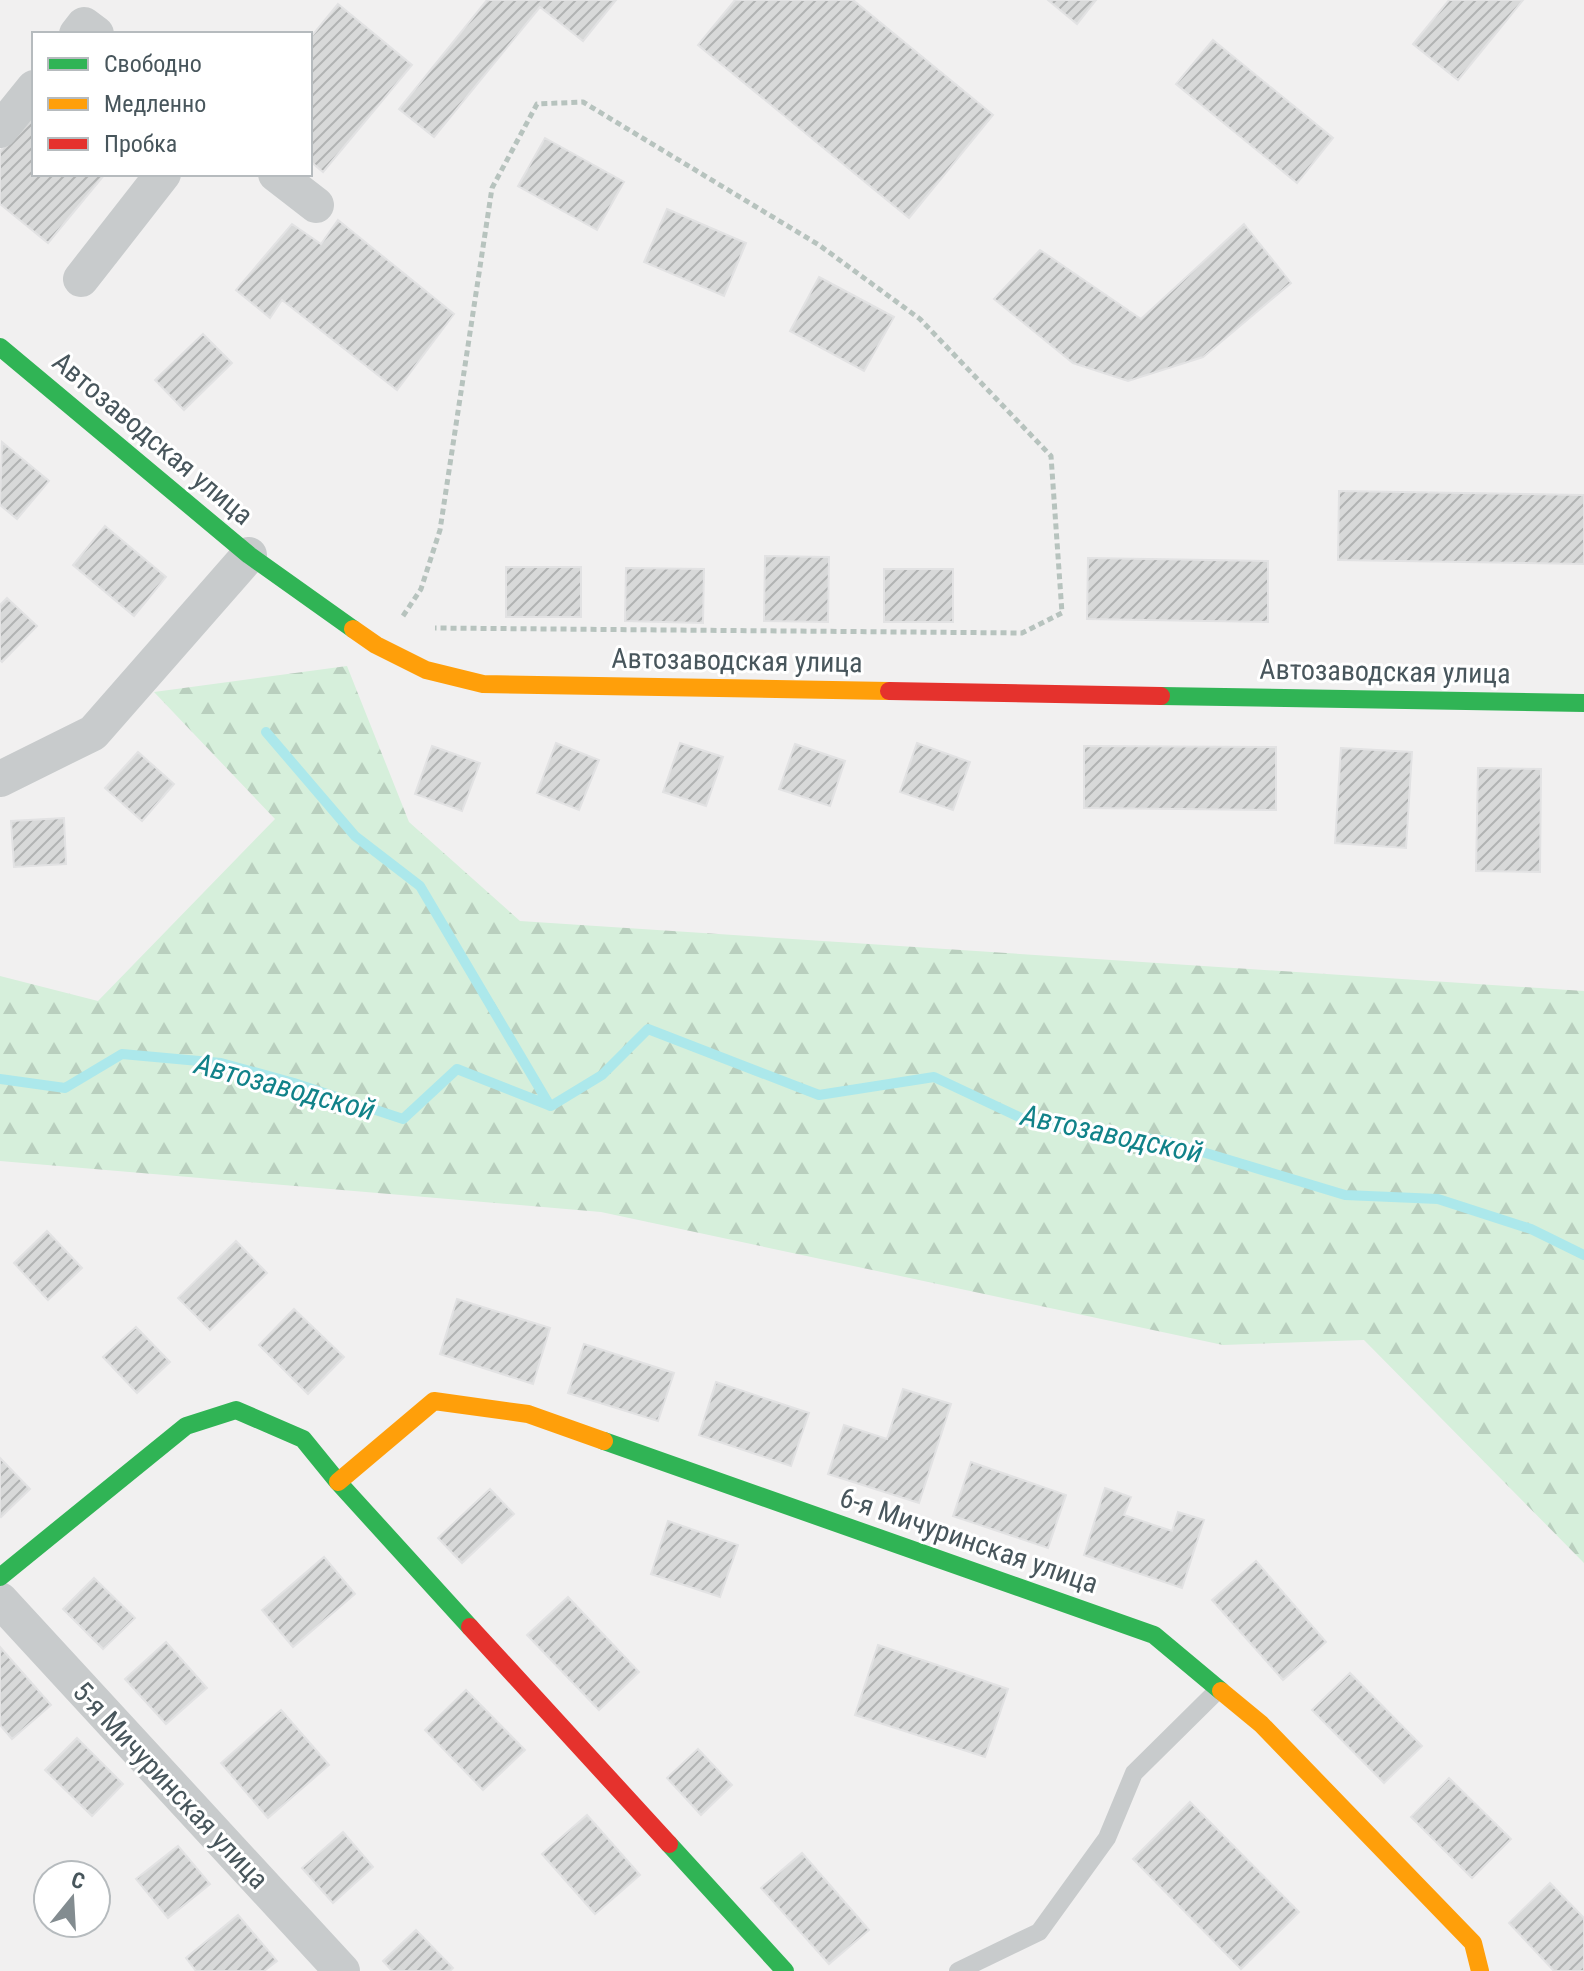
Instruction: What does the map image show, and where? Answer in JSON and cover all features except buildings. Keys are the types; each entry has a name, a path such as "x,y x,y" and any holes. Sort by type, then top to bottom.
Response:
{"street":[{"path":"79,32 84,25 93,32"},
{"path":"0,130 32,90"},
{"path":"81,279 161,176"},
{"path":"279,176 316,205"},
{"name":"Автозаводская улица","path":"0,347 249,555 376,645 426,670 483,684 1584,703"},
{"path":"0,779 93,733 249,555"},
{"name":"6-я Мичуринская улица","path":"338,1482 434,1401 528,1414 1154,1635 1261,1724 1473,1943 1480,1971"},
{"path":"0,1577 186,1426 236,1410 303,1439 338,1482 785,1971"},
{"name":"5-я Мичуринская улица","path":"0,1600 342,1971"}],"lane":[{"path":"958,1971 1039,1932 1107,1838 1134,1773 1219,1689"}],"path":[{"path":"398,624 421,589 440,530 492,188 537,104 583,102 819,245 920,319 1051,456 1062,613 1022,633 427,627"}],"green space":[{"path":"347,666 409,822 520,921 1584,991 1584,1563 1364,1340 1223,1345 601,1212 0,1161 0,976 98,1001 275,819 154,692"}],"waterway":[{"path":"266,732 355,836 420,886 550,1106"},
{"name":"Автозаводской","path":"0,1079 65,1088 122,1054 221,1063 403,1119 457,1069 551,1106 602,1075 648,1029 819,1095 934,1077 1032,1123 1166,1141 1345,1195 1438,1199 1531,1229 1584,1255"}],"traffic: fast":[{"path":"0,347 249,555 353,629"},
{"path":"1161,696 1584,703"},
{"path":"0,1577 186,1426 236,1410 303,1439 470,1627"},
{"path":"604,1441 1154,1635 1221,1691"},
{"path":"669,1844 785,1971"}],"traffic: slow":[{"path":"353,629 376,645 426,670 483,684 889,691"},
{"path":"338,1482 434,1401 528,1414 604,1441"},
{"path":"1221,1691 1261,1724 1473,1943 1480,1971"}],"traffic: jam":[{"path":"889,691 1161,696"},
{"path":"470,1627 669,1844"}]}
